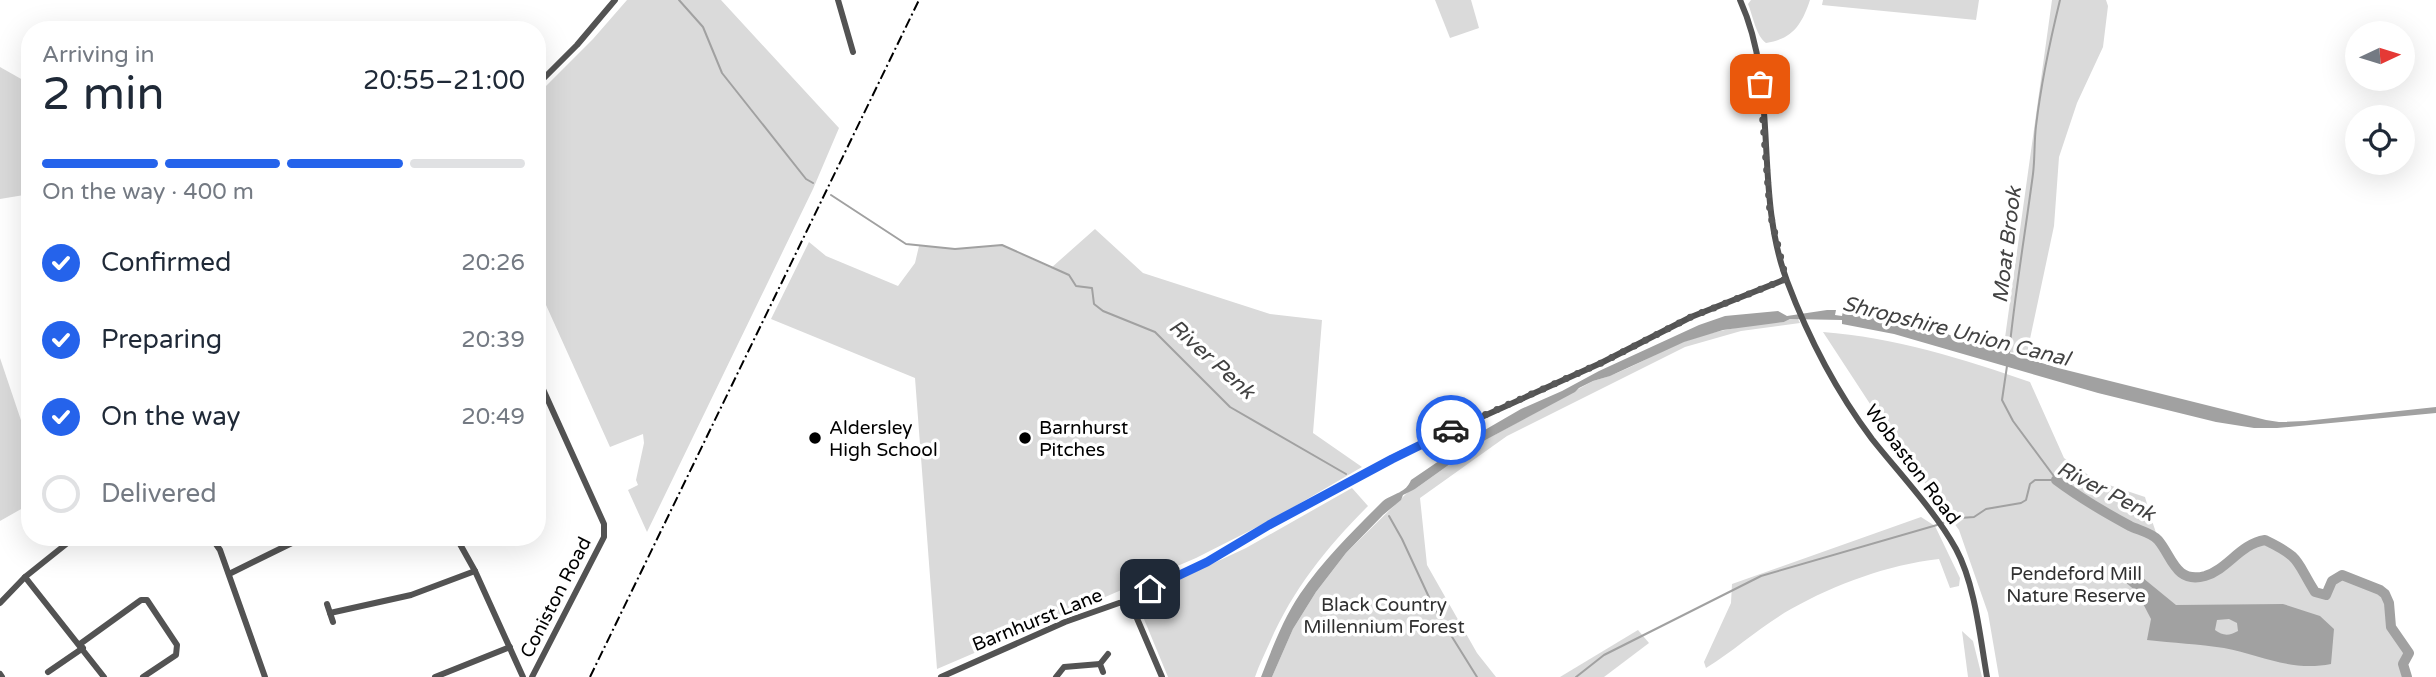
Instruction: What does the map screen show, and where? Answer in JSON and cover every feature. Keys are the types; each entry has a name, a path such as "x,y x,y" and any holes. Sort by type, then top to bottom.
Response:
{"street":[{"path":"546,77 615,0"},
{"path":"838,0 853,52"},
{"name":"Wobaston Road","path":"1740,0 1756,50 1770,213 1786,279 1831,378 1850,408 1956,549 1968,583 1987,677"},
{"name":"Barnhurst Lane","path":"941,677 1065,622 1119,603 1130,602 1402,453 1601,363 1691,317 1786,279"},
{"name":"Coniston Road","path":"532,677 604,537 604,530 546,397"},
{"path":"0,603 25,577 64,546"},
{"path":"218,546 265,677"},
{"path":"229,574 286,546"},
{"path":"461,546 523,677"},
{"path":"330,613 411,595 475,571"},
{"path":"25,577 104,677"},
{"path":"48,672 141,600 147,600 177,649 176,655 143,677"},
{"path":"1130,602 1162,677"},
{"path":"327,604 333,622"},
{"path":"436,677 510,647"},
{"path":"1056,677 1064,667 1100,664 1108,654"},
{"path":"1100,664 1103,672"}],"green space":[{"path":"627,0 721,0 839,128 813,189 647,532 628,490 638,485 636,480 644,443 643,434 610,447 546,305 546,86"},
{"path":"1435,0 1471,0 1479,28 1450,38"},
{"path":"1751,0 1810,0 1800,23 1790,34 1766,43 1755,25 1748,4"},
{"path":"1823,0 1979,0 1976,20 1822,5"},
{"path":"2052,0 2106,0 2108,6 2103,47 2077,103 2059,157 2054,226 2027,353 2003,352"},
{"path":"0,67 21,79 21,196 0,199"},
{"path":"1095,229 1143,273 1270,314 1322,320 1313,433 1362,467 1273,519 1196,558 937,669 915,378 771,319 809,242 826,256 898,286 915,263 919,246 955,249 1002,245 1051,268"},
{"name":"Black Country Millennium Forest","path":"1798,319 1800,323 1741,331 1685,347 1507,436 1420,498 1427,565 1477,653 1496,677 1272,677 1293,629 1316,592 1346,553 1410,490 1478,444 1593,381 1695,338 1733,328"},
{"name":"Pendeford Mill Nature Reserve","path":"1823,332 1928,350 2030,382 2064,458 2097,481 2145,497 2162,547 2170,561 2181,571 2194,576 2209,573 2240,551 2265,540 2295,557 2311,586 2319,594 2326,595 2332,581 2342,575 2380,590 2389,603 2391,627 2409,653 2403,664 2407,677 1999,677 1988,613 1959,530 1891,436"},
{"path":"0,358 21,420 21,509 0,521"},
{"path":"1352,488 1368,506 1325,553 1289,604 1255,677 1168,677 1139,607 1143,596 1246,548"},
{"path":"1921,517 1935,526 1960,578 1959,586 1950,588 1939,559 1862,577 1791,609 1706,668 1704,662 1731,603 1732,584"},
{"path":"1638,630 1649,643 1604,677 1560,677"},
{"path":"1962,631 1973,641 1982,677 1968,677"}],"shaded area":[{"path":"1836,310 1835,315 1842,316 1843,311 1914,324 2058,368 2266,420 2305,421 2436,407 2436,413 2254,428 2216,422 2098,393 1894,334 1842,324 1842,320 1790,319 1723,330 1684,342 1579,388 1478,444 1403,495 1346,553 1316,592 1293,629 1272,677 1261,677 1278,634 1294,604 1329,557 1383,501 1403,490 1411,480 1483,431 1521,409 1699,325 1725,316 1778,311 1787,316"},
{"path":"2122,571 2143,578 2176,605 2283,604 2320,616 2334,629 2331,664 2303,666 2224,648 2147,640 2151,619 2137,592 2118,576","holes":["2229,619 2237,623 2238,631 2232,634 2215,630 2217,620"]}],"waterway":[{"name":"River Penk","path":"679,0 703,27 722,73 806,179 813,183"},
{"name":"Moat Brook","path":"2009,353 2033,174 2038,110 2060,0"},
{"name":"River Penk","path":"831,195 906,244 955,249 1002,245 1069,275 1076,286 1092,288 1094,304 1103,311 1155,332 1230,407 1346,474"},
{"name":"Moat Brook","path":"2007,366 2002,400 2013,421 2056,479"},
{"name":"River Penk","path":"1942,523 1974,517 1986,509 2021,503 2026,500 2030,484 2035,480 2056,480"},
{"name":"River Penk","path":"2056,480 2101,510 2155,538 2176,567 2187,576 2213,573 2248,546 2265,540 2292,556 2315,592 2326,595 2332,581 2342,575 2380,590 2389,603 2391,627 2409,653 2403,664 2407,677"},
{"name":"River Penk","path":"1389,516 1434,608 1477,677"},
{"name":"River Penk","path":"1576,677 1604,655 1761,576 1937,525"}],"railway":[{"path":"590,677 919,0"}],"way so far":[{"path":"1451,430 1601,363 1691,317 1786,279 1777,251 1770,213 1760,84"}],"place":[{"name":"Aldersley High School","path":"815,438"},
{"name":"Barnhurst Pitches","path":"1025,438"}],"route":[{"path":"1150,589 1207,562 1269,525 1451,430"}],"water label":[{"name":"Shropshire Union Canal","path":"1956,331"}]}
